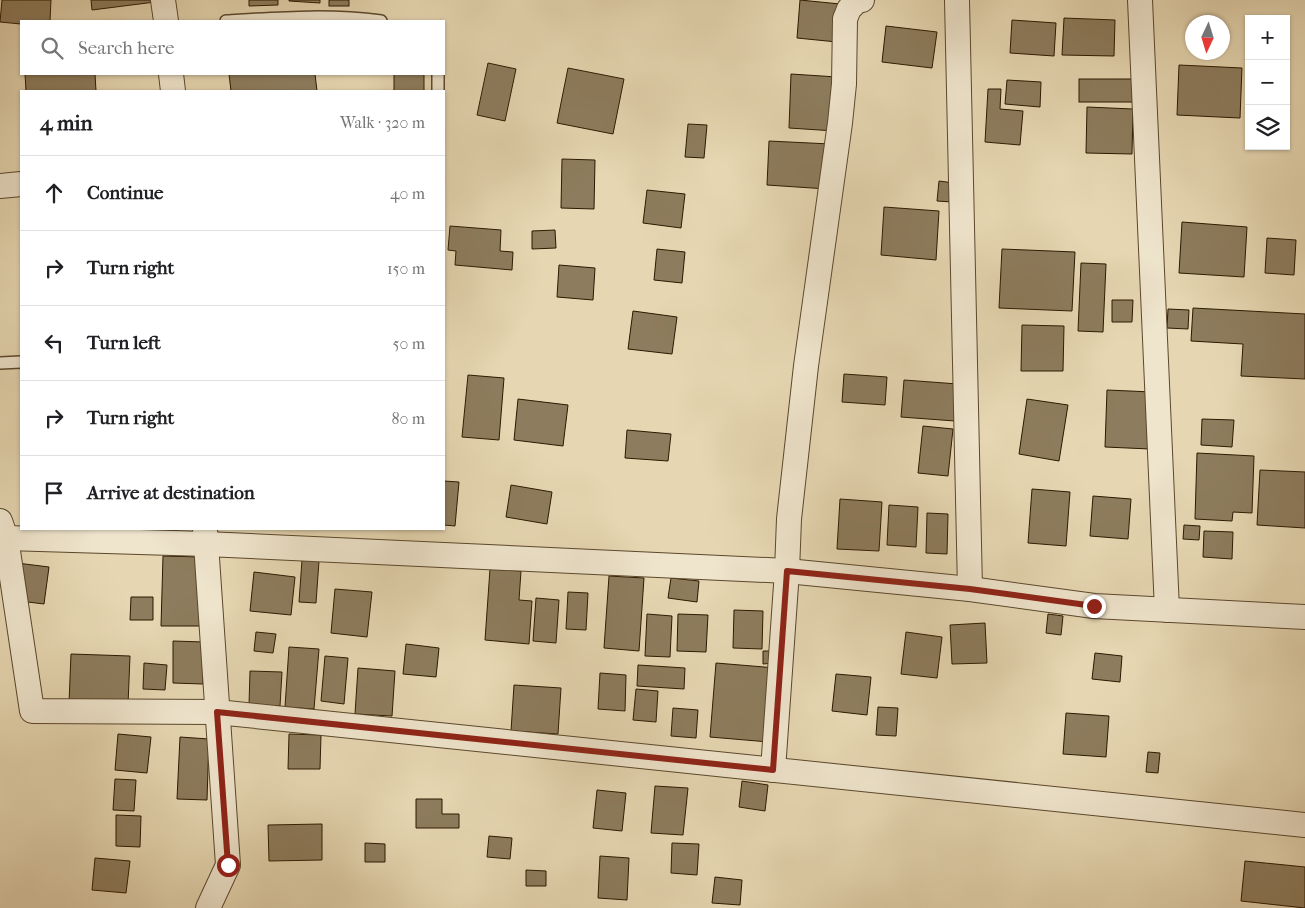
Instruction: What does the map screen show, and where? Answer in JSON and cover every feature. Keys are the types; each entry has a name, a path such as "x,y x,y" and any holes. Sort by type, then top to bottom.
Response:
{"street":[{"path":"162,0 166,20"},
{"path":"773,770 789,519 806,366 840,123 844,84 845,19 849,9 862,0"},
{"path":"957,0 970,589"},
{"path":"1140,0 1167,610"},
{"path":"171,75 173,90"},
{"path":"0,186 20,184"},
{"path":"1305,616 1094,606 970,589 787,571 205,536 3,530 32,711 217,712 1305,825"},
{"path":"205,536 228,865 208,908"}],"lane":[{"path":"243,20 313,16 372,20"},
{"path":"438,75 438,90"},
{"path":"0,363 20,362"}],"building":[{"path":"2,0 51,0 50,20 20,20 20,24 0,22"},
{"path":"91,0 155,0 155,2 92,10"},
{"path":"249,0 278,0 278,5 249,6"},
{"path":"320,0 320,3 289,1"},
{"path":"329,0 349,0 349,6 329,6"},
{"path":"800,0 840,4 837,42 797,38"},
{"path":"1064,18 1115,20 1114,56 1062,55"},
{"path":"1012,20 1056,23 1054,56 1010,53"},
{"path":"886,26 937,32 932,68 882,62"},
{"path":"488,63 516,69 505,121 477,115"},
{"path":"1179,65 1242,68 1240,118 1177,115"},
{"path":"568,68 624,79 613,134 557,123"},
{"path":"791,74 837,77 835,131 789,128"},
{"path":"25,75 95,75 96,90 26,90"},
{"path":"229,75 315,75 317,90 231,90"},
{"path":"394,75 424,75 424,90 394,90"},
{"path":"1079,79 1134,79 1134,102 1079,102"},
{"path":"1007,80 1041,82 1040,107 1005,104"},
{"path":"988,89 1001,89 1000,109 1023,111 1020,145 985,142"},
{"path":"1087,107 1133,109 1132,154 1086,153"},
{"path":"688,124 707,125 704,158 685,157"},
{"path":"769,141 830,144 827,189 767,185"},
{"path":"562,159 595,160 594,209 561,208"},
{"path":"939,181 954,183 952,202 937,201"},
{"path":"647,190 685,194 681,228 643,223"},
{"path":"884,207 939,211 936,260 881,255"},
{"path":"1182,222 1247,227 1244,277 1179,273"},
{"path":"450,226 501,230 500,251 513,252 512,270 455,265 456,251 448,250"},
{"path":"555,230 556,248 532,249 532,231"},
{"path":"1267,238 1296,240 1294,275 1265,273"},
{"path":"657,249 685,252 682,283 654,280"},
{"path":"1002,249 1075,252 1072,311 999,308"},
{"path":"1081,263 1106,264 1103,332 1078,331"},
{"path":"559,265 595,268 593,300 557,297"},
{"path":"1112,300 1133,300 1132,322 1112,322"},
{"path":"1193,308 1305,314 1305,379 1241,376 1243,344 1191,341"},
{"path":"1168,309 1189,310 1188,329 1167,328"},
{"path":"633,311 677,317 672,354 628,349"},
{"path":"1022,325 1064,326 1063,371 1021,371"},
{"path":"844,374 887,377 885,405 842,402"},
{"path":"468,375 504,378 499,440 462,437"},
{"path":"904,380 958,384 955,421 901,417"},
{"path":"1107,390 1152,392 1150,449 1105,447"},
{"path":"518,399 568,405 563,446 514,440"},
{"path":"1027,399 1068,405 1059,461 1019,454"},
{"path":"1202,419 1234,420 1232,447 1201,445"},
{"path":"923,426 953,429 948,476 918,473"},
{"path":"627,430 671,434 668,461 625,458"},
{"path":"1197,453 1254,456 1252,513 1233,512 1232,521 1195,519"},
{"path":"1260,470 1305,472 1305,528 1257,525"},
{"path":"445,481 459,482 455,526 445,525"},
{"path":"511,485 552,492 547,524 506,517"},
{"path":"1032,489 1070,492 1066,546 1028,543"},
{"path":"1093,496 1131,499 1128,539 1090,536"},
{"path":"840,499 882,502 879,551 837,549"},
{"path":"889,505 918,507 916,547 887,545"},
{"path":"927,513 948,514 947,554 926,553"},
{"path":"1184,525 1200,526 1199,540 1183,539"},
{"path":"120,530 177,530 176,536 120,532"},
{"path":"1204,531 1233,532 1232,559 1203,557"},
{"path":"163,556 202,557 200,626 161,626"},
{"path":"302,560 319,561 316,603 299,602"},
{"path":"9,562 49,567 44,604 4,599"},
{"path":"490,569 521,571 519,600 532,601 529,644 485,640"},
{"path":"254,572 295,577 291,615 250,611"},
{"path":"609,576 644,578 639,651 604,648"},
{"path":"671,578 699,581 697,602 668,598"},
{"path":"335,589 372,592 367,637 331,633"},
{"path":"568,592 588,593 586,630 566,629"},
{"path":"131,597 153,597 153,620 130,620"},
{"path":"536,598 559,600 556,643 533,641"},
{"path":"734,610 763,611 762,649 733,648"},
{"path":"647,614 672,616 670,657 645,656"},
{"path":"678,614 708,615 706,652 677,651"},
{"path":"1048,614 1063,616 1061,635 1046,633"},
{"path":"985,623 987,663 952,664 950,625"},
{"path":"256,632 276,634 273,653 254,651"},
{"path":"906,632 942,637 937,678 901,674"},
{"path":"173,641 204,642 203,684 173,683"},
{"path":"406,644 439,648 436,677 403,674"},
{"path":"289,647 319,649 314,709 285,707"},
{"path":"763,651 775,651 775,663 763,664"},
{"path":"1095,653 1122,656 1120,682 1092,679"},
{"path":"71,654 130,656 128,705 69,703"},
{"path":"325,656 348,658 344,704 321,701"},
{"path":"144,663 167,665 165,690 143,689"},
{"path":"716,663 776,668 769,742 710,737"},
{"path":"638,665 685,668 684,689 637,686"},
{"path":"358,668 395,671 392,716 355,714"},
{"path":"250,671 282,672 280,706 249,705"},
{"path":"600,673 626,675 625,711 598,709"},
{"path":"836,674 871,677 867,715 832,711"},
{"path":"514,685 561,688 558,734 511,731"},
{"path":"636,689 658,691 656,722 633,720"},
{"path":"878,707 898,708 896,736 876,735"},
{"path":"673,708 698,710 696,738 671,736"},
{"path":"1066,713 1109,716 1106,757 1063,754"},
{"path":"118,734 151,737 147,773 115,770"},
{"path":"289,734 321,735 320,769 288,769"},
{"path":"180,737 209,739 207,800 177,799"},
{"path":"1148,752 1160,753 1158,773 1146,772"},
{"path":"115,779 136,780 134,811 113,810"},
{"path":"742,781 768,785 765,811 739,807"},
{"path":"655,786 688,788 683,835 651,833"},
{"path":"597,790 626,793 622,831 593,828"},
{"path":"416,799 442,799 442,814 459,814 459,828 416,828"},
{"path":"116,815 141,816 140,847 116,846"},
{"path":"322,824 322,860 269,861 268,825"},
{"path":"489,836 512,838 510,859 487,857"},
{"path":"365,843 385,844 385,862 365,862"},
{"path":"672,843 699,844 697,875 671,873"},
{"path":"600,856 629,858 627,900 598,898"},
{"path":"95,858 130,861 126,893 92,890"},
{"path":"1245,861 1305,867 1305,908 1241,901"},
{"path":"526,870 546,871 546,886 526,886"},
{"path":"715,877 742,880 740,905 712,903"}],"route":[{"path":"228,865 217,712 773,770 787,571 970,589 1094,606"}]}
